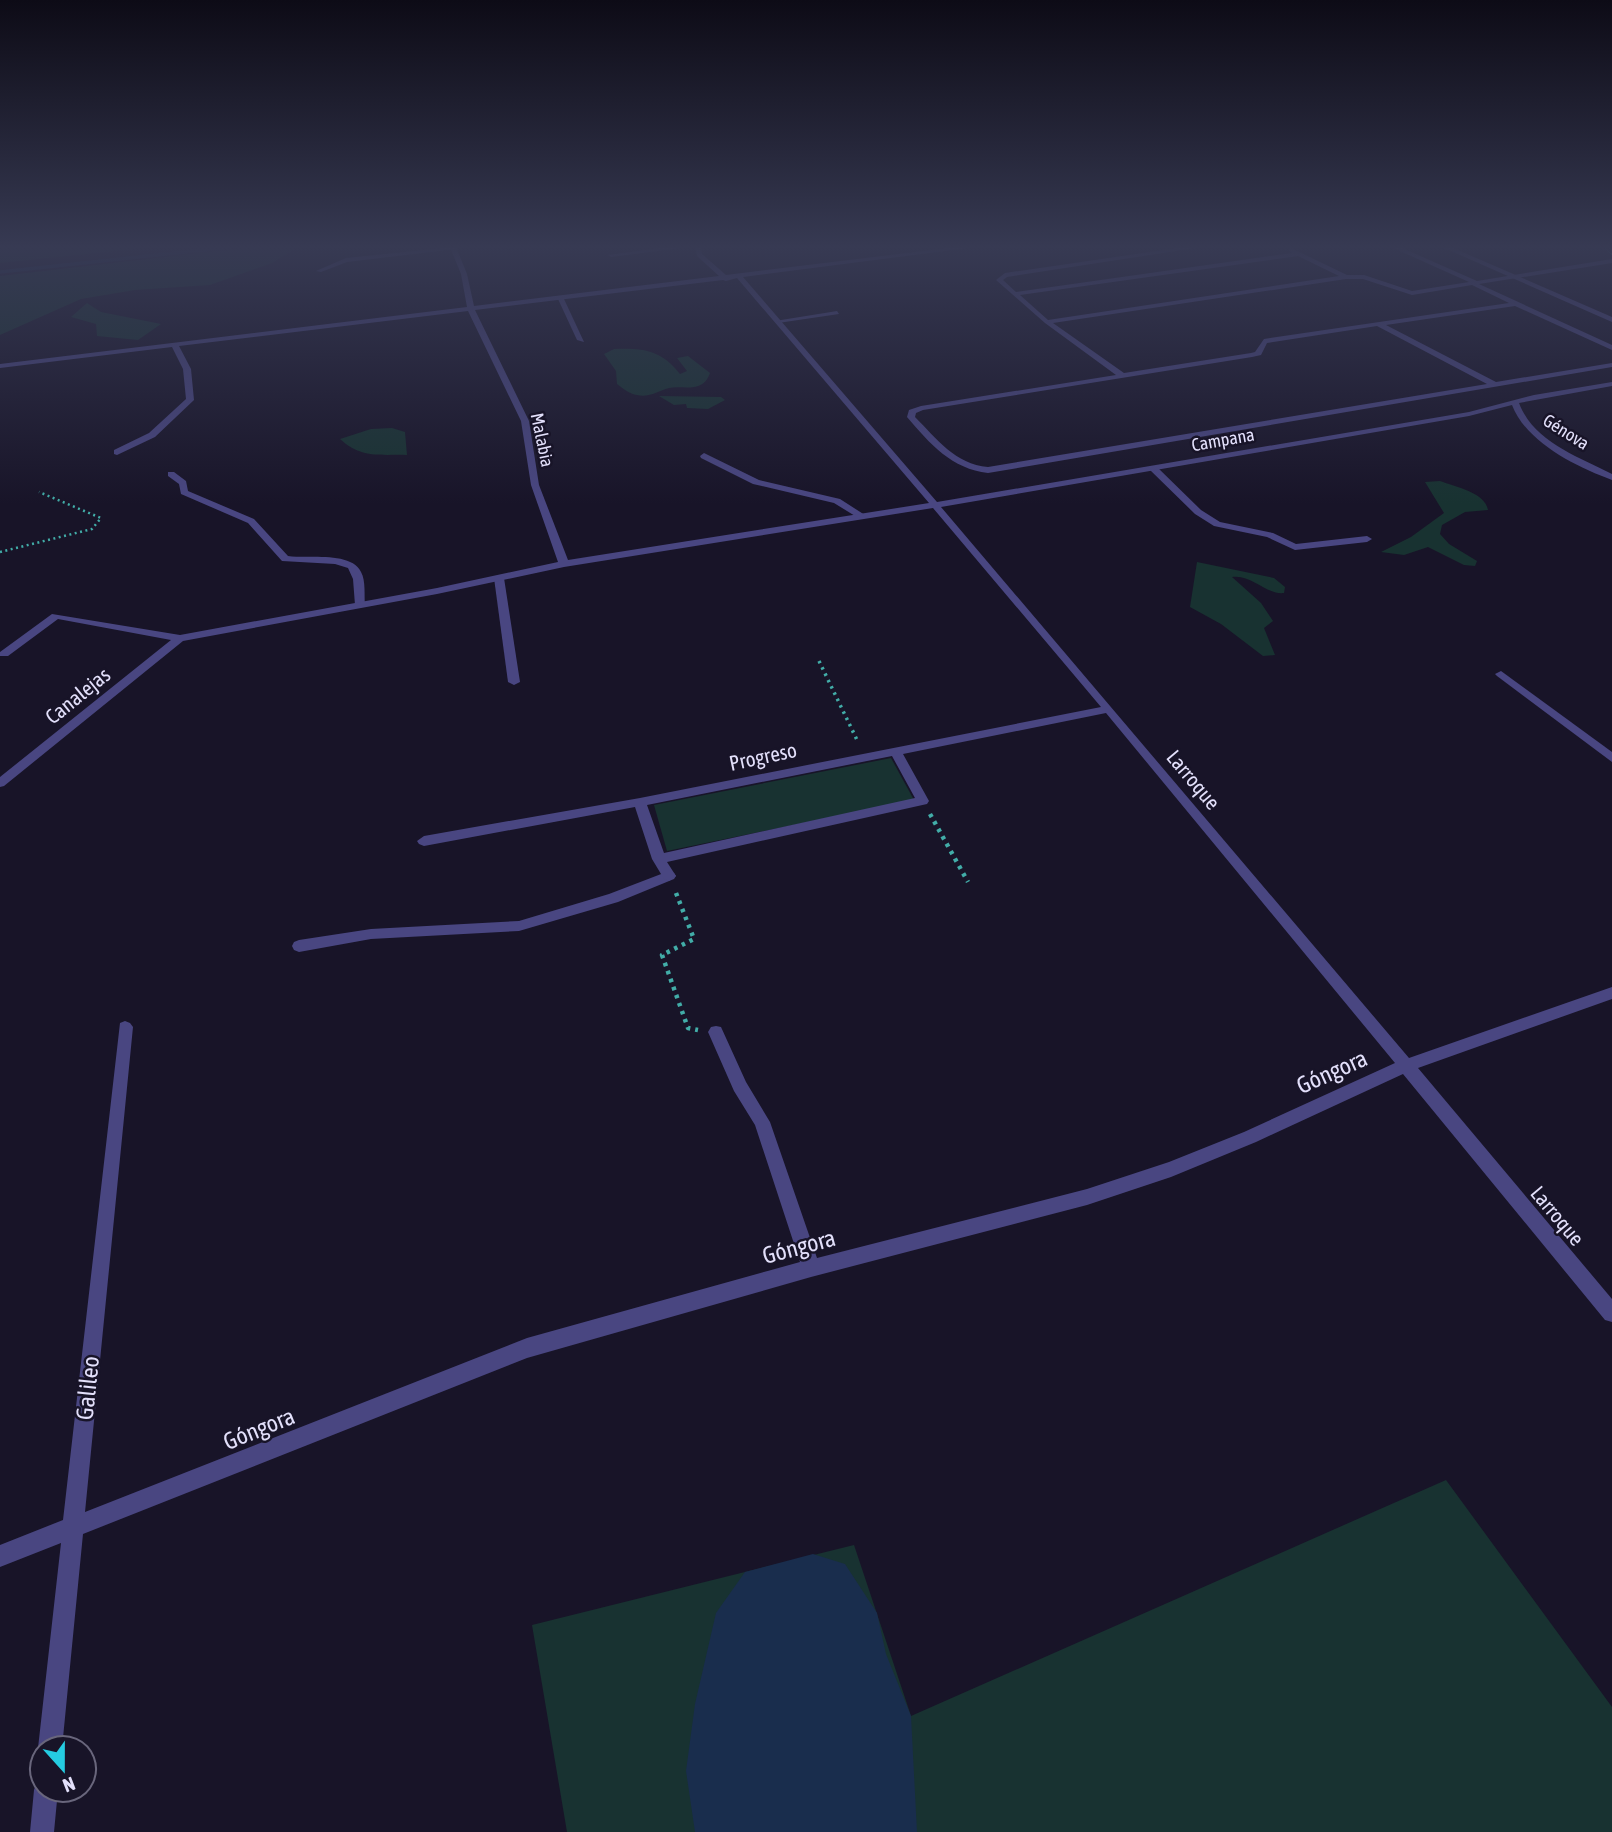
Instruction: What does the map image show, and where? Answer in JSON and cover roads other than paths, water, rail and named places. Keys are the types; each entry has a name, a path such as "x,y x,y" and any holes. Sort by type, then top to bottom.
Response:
{"street":[{"path":"0,366 283,332"},
{"name":"Malabia","path":"482,332 525,421 535,485 564,564"},
{"path":"577,332 581,340"},
{"name":"Larroque","path":"788,332 1109,709 1612,1312"},
{"path":"1062,332 1123,376"},
{"path":"1321,332 1264,341 1258,353 1252,355 921,408 912,412 911,417 956,462 965,468 988,470 1612,365"},
{"path":"1394,332 1495,385"},
{"path":"1578,332 1612,348"},
{"path":"117,452 152,435 190,400 187,369 175,346"},
{"name":"Campana","path":"180,638 564,564 936,505 1469,414 1612,384"},
{"name":"Génova","path":"1515,403 1518,415 1541,438 1612,478"},
{"path":"704,456 756,482 837,501 863,517"},
{"path":"1153,468 1198,512 1217,524 1270,535 1295,547 1367,539"},
{"path":"171,474 183,483 184,492 251,522 285,559 342,562 352,566 357,573 360,605"},
{"path":"499,578 514,682"},
{"path":"4,654 55,616 180,638"},
{"name":"Canalejas","path":"0,783 180,638"},
{"path":"1501,674 1612,758"},
{"name":"Progreso","path":"424,841 640,802 1109,709"},
{"path":"659,859 923,801 895,751"},
{"path":"299,946 371,934 519,926 613,898 669,876 659,859 640,802"},
{"name":"Góngora","path":"0,1556 73,1530 527,1349 811,1268 1087,1197 1171,1169 1250,1138 1407,1065 1612,993"},
{"name":"Galileo","path":"51,1734 125,1027"},
{"path":"716,1032 740,1086 762,1122 811,1268"},
{"path":"42,1832 45,1804"}],"water":[{"path":"813,1554 845,1564 877,1613 886,1654 911,1716 917,1832 695,1832 686,1771 695,1704 716,1613 745,1572"}]}
